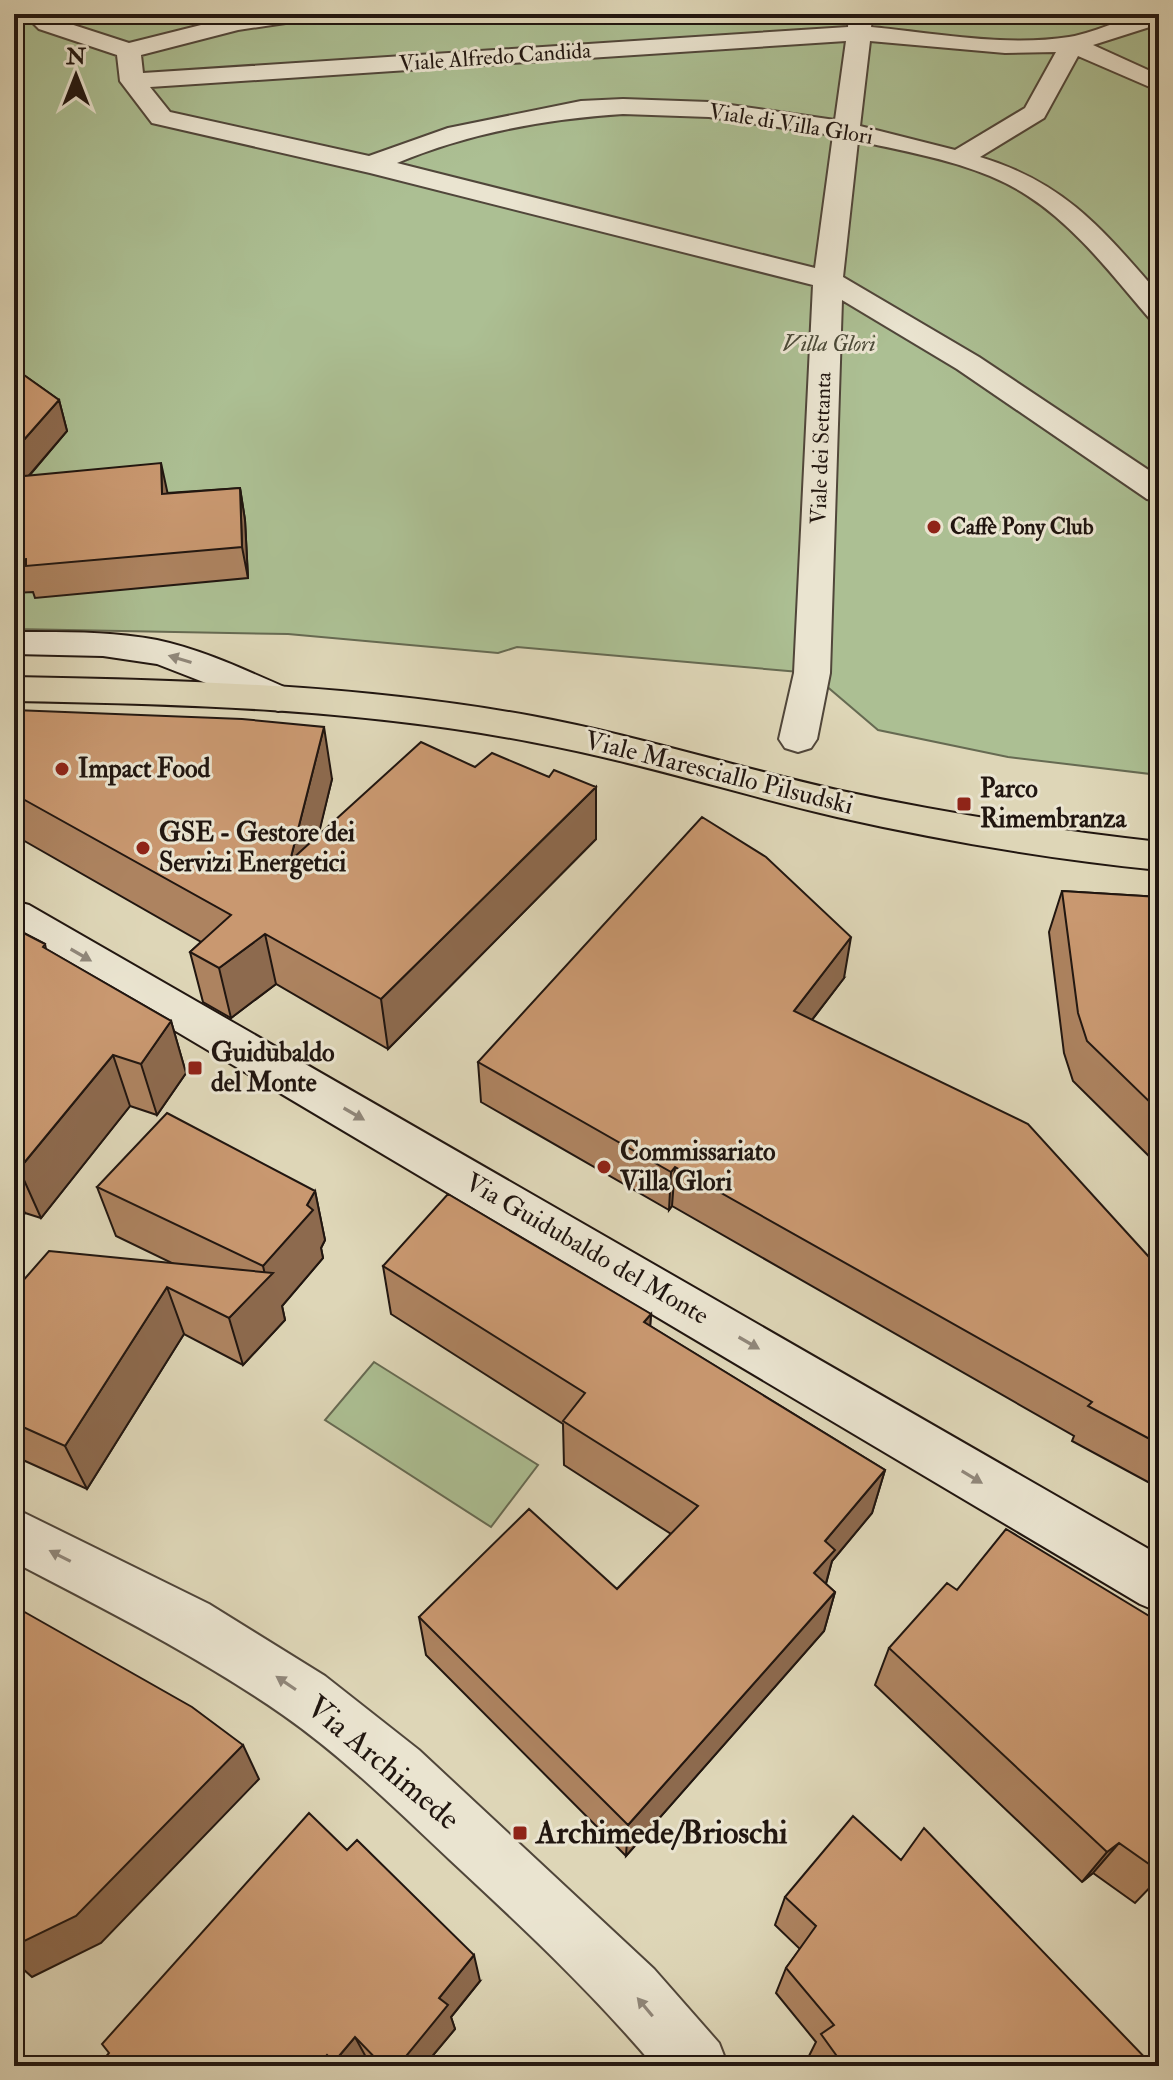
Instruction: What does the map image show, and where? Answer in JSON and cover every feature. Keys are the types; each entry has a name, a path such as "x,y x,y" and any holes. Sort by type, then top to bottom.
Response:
{"main road":[{"name":"Viale Maresciallo Pilsudski","path":"14,689 278,699 408,710 492,722 924,821 1043,842 1159,856"}],"street":[{"path":"36,14 47,24 128,51 237,23 299,14"},
{"path":"959,159 1035,113 1072,44 1068,14"},
{"path":"1072,44 1159,16"},
{"name":"Viale Alfredo Candida","path":"132,81 859,24 1005,46 1072,44"},
{"name":"Viale dei Settanta","path":"798,739 812,673 828,280 859,24"},
{"path":"1072,44 1159,84"},
{"path":"128,51 132,81 161,118 372,165 828,280 968,363 1159,492"},
{"name":"Viale di Villa Glori","path":"372,165 404,149 470,130 578,109 623,106 723,110 880,137 959,159 1034,188 1080,223 1159,312"},
{"name":"Viale Maresciallo Pilsudski","path":"14,643 117,646 156,652 204,666 278,699"},
{"name":"Via Guidubaldo del Monte","path":"14,916 1159,1585"},
{"name":"Via Archimede","path":"14,1534 189,1623 305,1696 398,1771 524,1887 632,1991 696,2066"}],"green space":[{"name":"Villa Glori","path":"14,14 1159,14 1159,775 1008,757 878,730 811,673 517,647 498,653 288,634 14,629"},
{"path":"374,1362 538,1465 491,1527 325,1420"}],"building":[{"path":"14,368 59,400 14,451"},
{"path":"161,463 162,494 240,488 242,547 26,566 26,559 14,560 14,477"},
{"path":"14,710 242,719 324,727 290,861 421,742 475,767 492,753 549,777 554,770 596,787 381,999 265,934 219,968 190,952 231,915 14,794"},
{"path":"702,817 766,857 851,937 794,1011 1028,1124 1159,1268 1159,1444 1088,1406 1092,1402 675,1167 671,1172 478,1062"},
{"path":"1062,891 1159,897 1159,990 1154,990 1159,994 1159,1111 1087,1041 1078,1013"},
{"path":"14,928 171,1021 141,1064 113,1055 19,1169 14,1167"},
{"path":"167,1113 315,1191 307,1205 313,1210 263,1266 97,1187"},
{"path":"448,1194 651,1314 644,1322 885,1470 825,1541 835,1550 814,1573 835,1592 628,1825 419,1617 529,1509 617,1589 698,1506 563,1421 585,1393 383,1266"},
{"path":"49,1251 273,1273 229,1318 167,1287 65,1446 14,1423 14,1291"},
{"path":"1006,1529 1159,1622 1159,1871 1119,1843 1107,1852 889,1648 947,1583 957,1590"},
{"path":"14,1606 192,1707 243,1745 76,1916 14,1946"},
{"path":"309,1813 347,1850 357,1840 474,1955 439,1998 448,2005 398,2066 383,2066 355,2037 334,2062 327,2055 317,2066 98,2066 109,2053 102,2044"},
{"path":"853,1816 901,1860 924,1828 1153,2066 844,2066 821,2034 834,2025 786,1968 816,1926 785,1897"}],"place":[{"name":"Caffè Pony Club","path":"934,527"},
{"name":"Impact Food","path":"62,769"},
{"name":"Parco Rimembranza","path":"964,804"},
{"name":"GSE - Gestore dei Servizi Energetici","path":"143,848"},
{"name":"Guidubaldo del Monte","path":"195,1068"},
{"name":"Commissariato Villa Glori","path":"604,1167"},
{"name":"Archimede/Brioschi","path":"520,1833"}]}
